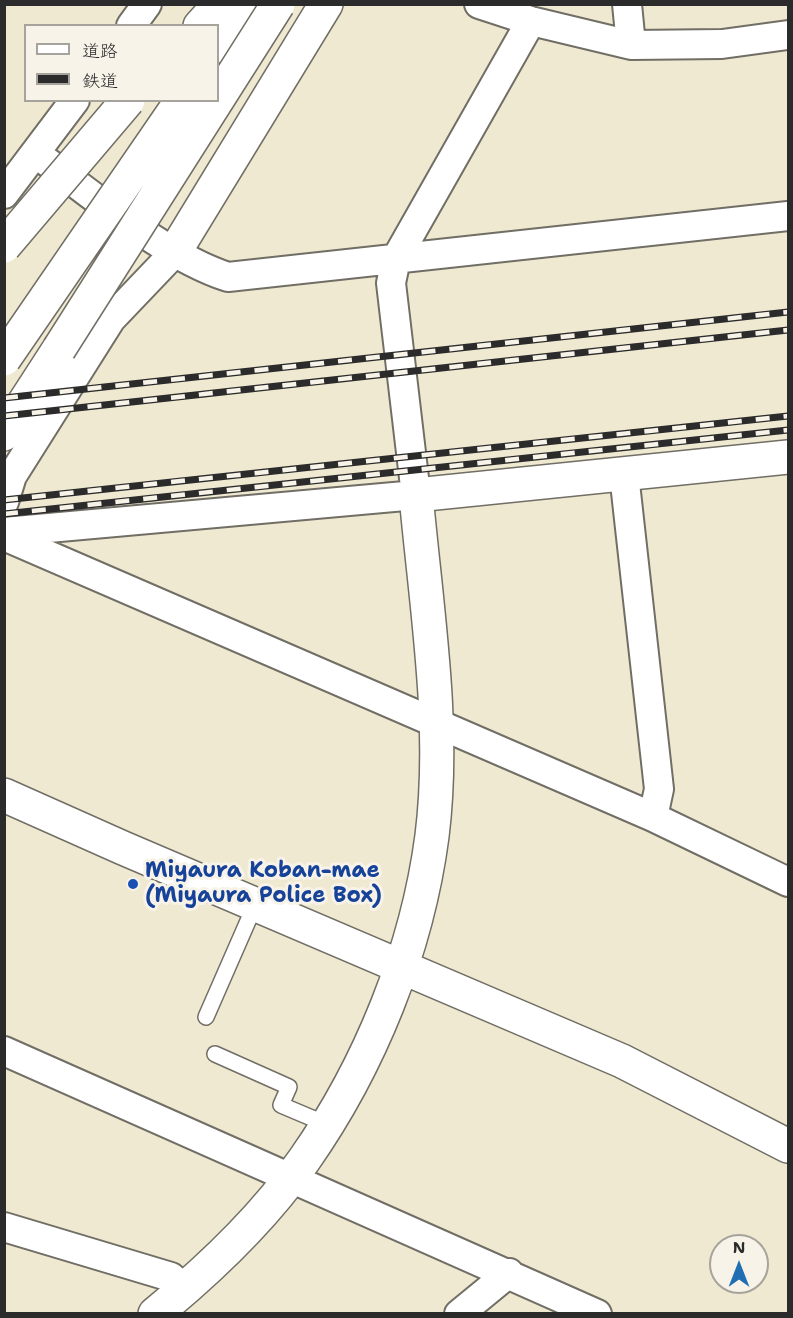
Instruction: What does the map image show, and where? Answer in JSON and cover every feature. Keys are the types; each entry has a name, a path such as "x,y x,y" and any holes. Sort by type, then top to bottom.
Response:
{"main road":[{"path":"202,24 220,4"},
{"path":"219,44 244,4"},
{"path":"219,97 278,4"},
{"path":"174,253 326,4"},
{"path":"4,246 126,102"},
{"path":"4,359 181,102"},
{"path":"4,434 216,102"},
{"path":"154,1314 184,1290 256,1219 290,1178 351,1082 380,1021 400,966 422,890 432,835 436,725 416,495 789,457"},
{"path":"4,795 622,1061 789,1146"}],"street":[{"path":"132,24 147,4"},
{"path":"479,4 531,21 631,45 722,44 789,35"},
{"path":"627,4 631,45"},
{"path":"4,536 45,540 416,495 391,283 396,259 531,21"},
{"path":"4,194 73,102"},
{"path":"35,153 174,253 204,270 228,277 789,216"},
{"path":"4,502 12,476 111,319 174,253"},
{"path":"624,474 659,789 652,817"},
{"path":"4,532 45,540 436,725 652,817 789,882"},
{"path":"4,1051 509,1273 597,1314"},
{"path":"4,1227 171,1277 184,1290"},
{"path":"459,1314 509,1273"}],"lane":[{"path":"206,1017 255,904"},
{"path":"215,1054 288,1087 281,1105 326,1124"}],"railway":[{"path":"4,398 788,312"},
{"path":"4,416 788,330"},
{"path":"4,500 788,416"},
{"path":"4,514 788,430"}],"place":[{"name":"Miyaura Koban-mae (Miyaura Police Box)","path":"133,884"}]}
